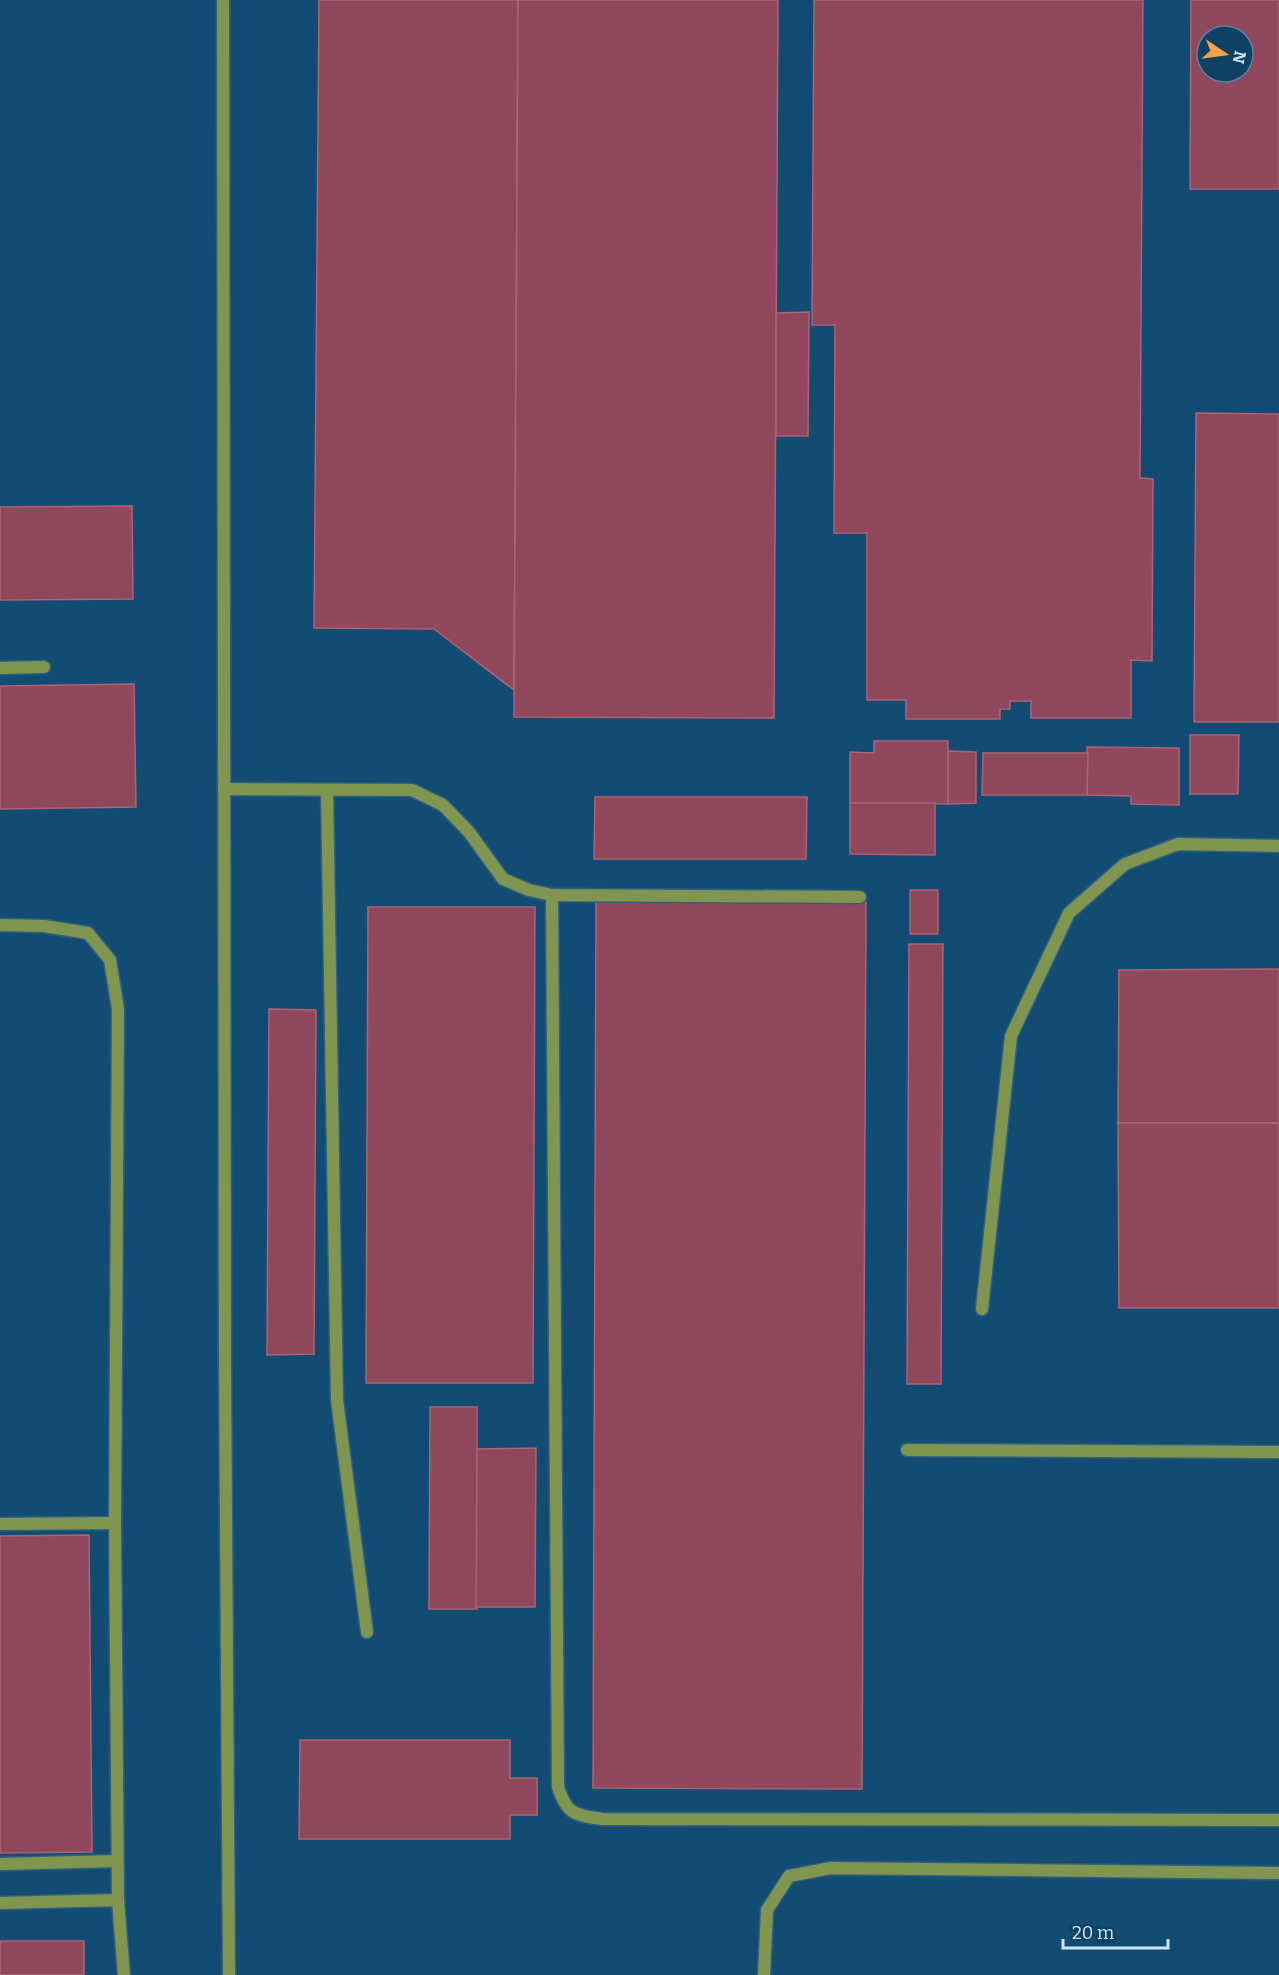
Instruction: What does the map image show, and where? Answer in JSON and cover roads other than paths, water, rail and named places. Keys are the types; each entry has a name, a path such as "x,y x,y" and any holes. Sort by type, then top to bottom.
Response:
{"street":[{"path":"223,0 225,1364 229,1975"},
{"path":"0,668 44,667"},
{"path":"224,789 412,790 443,805 469,832 503,879 529,890 552,896 860,897"},
{"path":"327,790 338,1400 367,1632"},
{"path":"982,1309 1011,1036 1069,913 1125,864 1178,844 1279,846"},
{"path":"552,896 558,1787 569,1811 602,1819 1279,1821"},
{"path":"0,925 44,926 88,933 110,960 118,1009 115,1523 117,1862 124,1975"},
{"path":"907,1450 1279,1452"},
{"path":"0,1524 115,1523"},
{"path":"0,1863 117,1862"},
{"path":"764,1975 767,1910 789,1876 831,1868 1279,1873"},
{"path":"0,1903 118,1899"}]}
